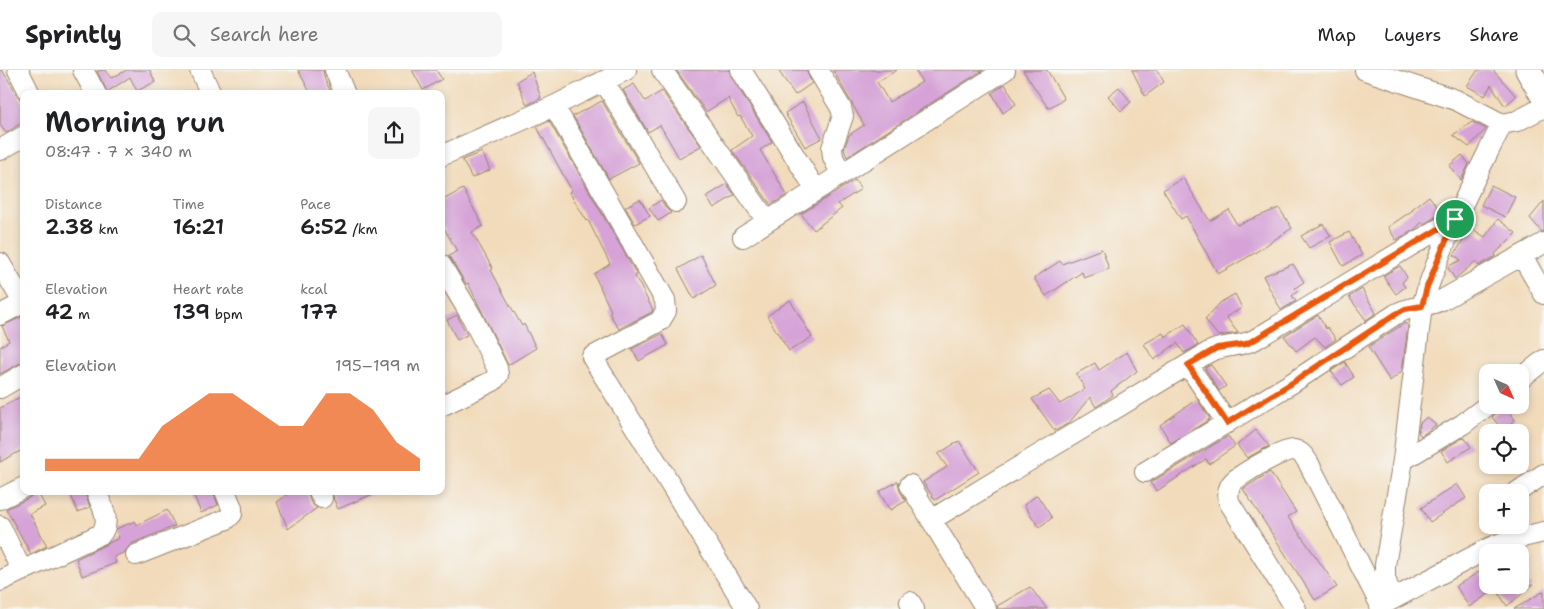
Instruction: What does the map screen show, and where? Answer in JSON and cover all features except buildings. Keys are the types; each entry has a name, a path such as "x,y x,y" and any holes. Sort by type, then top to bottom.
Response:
{"main road":[{"path":"1528,70 1544,97"}],"street":[{"path":"18,70 28,90"},
{"path":"83,70 94,90"},
{"path":"200,70 209,90"},
{"path":"336,70 344,90"},
{"path":"445,154 554,106 626,70"},
{"path":"662,70 767,222"},
{"path":"741,70 816,190"},
{"path":"818,70 843,116 832,148 833,157 841,174"},
{"path":"743,237 1004,70"},
{"path":"1365,70 1456,100 1502,124 1516,121 1544,106"},
{"path":"604,81 676,202"},
{"path":"554,106 665,300 666,311 660,321 592,357 747,609"},
{"path":"1383,604 1385,565 1403,460 1422,306 1427,287 1455,219 1502,124"},
{"path":"0,150 20,138"},
{"path":"931,520 1217,348 1246,344 1254,340 1455,219"},
{"path":"1145,472 1292,383 1396,314 1405,309 1434,304 1544,243"},
{"path":"1522,256 1544,294"},
{"path":"0,264 20,299"},
{"path":"445,272 472,317 497,368 498,375 493,381 445,404"},
{"path":"0,315 20,305"},
{"path":"1529,372 1544,360"},
{"path":"1188,365 1227,423"},
{"path":"0,388 20,376"},
{"path":"1403,460 1463,424 1479,412"},
{"path":"1296,609 1229,502 1227,492 1232,482 1284,451 1294,450 1302,453 1308,462 1383,604"},
{"path":"1528,484 1544,474"},
{"path":"910,485 986,609"},
{"path":"0,499 20,489"},
{"path":"0,581 101,534 106,528 107,520 98,495"},
{"path":"136,556 227,519 232,514 232,508 227,495"},
{"path":"0,526 22,570"},
{"path":"1529,532 1544,532"},
{"path":"1383,604 1489,548 1506,534"}],"route":[{"path":"1455,219 1427,287 1422,306 1405,309 1396,314 1292,383 1227,423 1188,365 1217,348 1246,344 1254,340 1455,219"}]}
